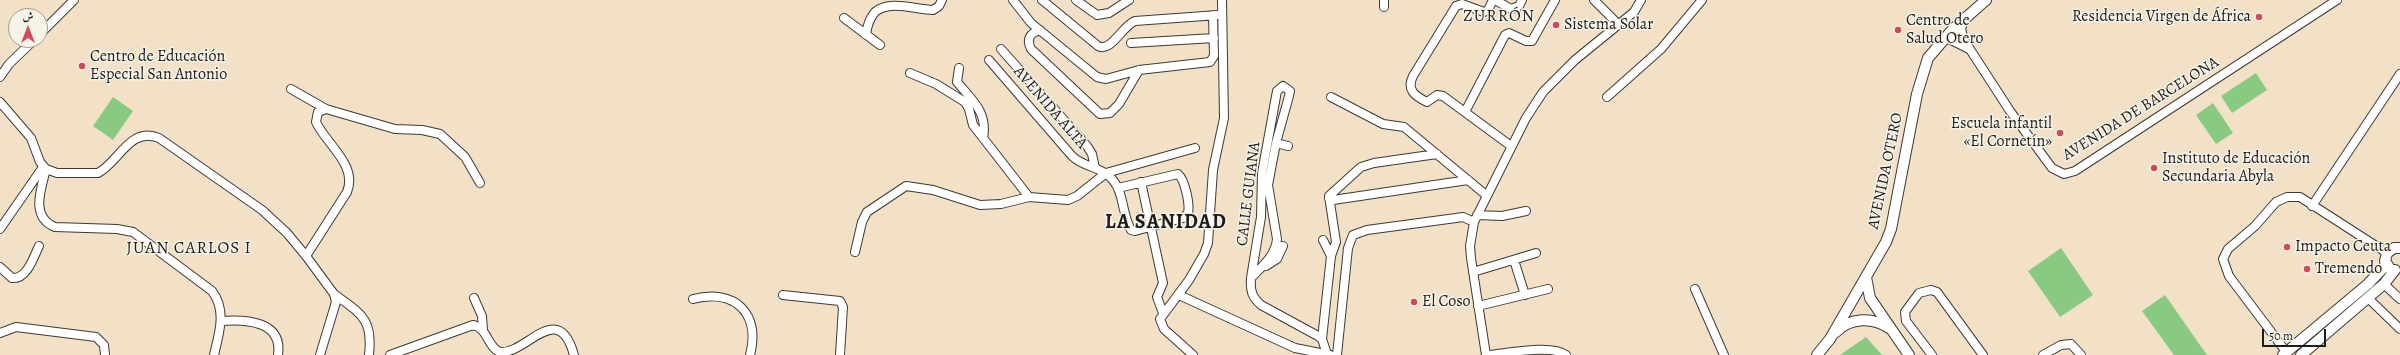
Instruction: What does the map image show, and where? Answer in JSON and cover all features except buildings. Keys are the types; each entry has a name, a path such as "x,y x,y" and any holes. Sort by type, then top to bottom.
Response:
{"main road":[{"name":"AVENIDA OTERO","path":"1817,355 1830,339 1886,242 1891,229 1922,74 1928,58 1950,32 1986,0"},
{"path":"1960,41 1960,29 1963,20"},
{"path":"2394,268 2387,253 2394,248 2400,248"},
{"path":"2285,354 2368,284 2394,268"},
{"path":"2301,355 2384,284 2394,268"},
{"path":"1866,277 1870,298 1909,355"},
{"path":"1830,339 1838,330 1859,320 1882,323 1892,330"}],"street":[{"path":"48,26 74,0"},
{"path":"866,35 871,17 880,6 887,2 933,10 940,6 942,0"},
{"path":"1012,0 1023,15 1040,30 1097,77 1106,80 1139,70 1210,62 1214,59 1213,15"},
{"path":"1042,0 1101,48 1110,46 1121,30 1131,23 1223,14"},
{"path":"1076,0 1097,15 1109,13 1129,0"},
{"path":"1192,355 1164,329 1160,319 1162,313 1179,295 1201,259 1208,243 1213,170 1224,118 1222,0"},
{"path":"1511,146 1440,95 1430,102 1424,101 1414,95 1410,89 1410,82 1456,6 1462,4 1484,12 1488,10 1494,0 1511,9 1519,6 1522,0"},
{"path":"1465,112 1505,35 1509,33 1526,41 1532,41 1555,0"},
{"path":"1594,0 1619,25"},
{"path":"1486,355 1470,246 1475,219 1511,146 1543,92 1575,60 1634,12 1641,0"},
{"path":"1607,97 1661,49 1702,0"},
{"name":"AVENIDA DE BARCELONA","path":"1960,41 1969,49 2052,168 2064,174 2075,171 2337,0"},
{"path":"844,18 880,45"},
{"path":"1040,30 1033,32 1029,37 1028,43 1031,50 1100,114 1110,113 1119,104 1139,70"},
{"path":"1950,32 1960,41"},
{"path":"1131,43 1214,38"},
{"path":"0,77 9,64 26,48"},
{"path":"1000,49 1087,146 1092,154 1095,168"},
{"name":"AVENIDA ALTA","path":"989,60 1072,156 1081,163 1106,173 1118,188 1131,230 1135,231 1150,226"},
{"path":"959,68 957,82 972,96 982,113 984,125 983,138"},
{"path":"910,73 936,84 965,102 970,112 973,125 1029,198"},
{"path":"2312,206 2400,74"},
{"name":"CALLE GUIANA","path":"1251,278 1273,254 1276,247 1277,239 1272,219 1268,185 1276,143 1290,91 1283,86 1276,91 1264,157 1258,244 1251,278 1251,292 1258,302 1322,339"},
{"path":"291,89 326,109 395,129 422,130 440,134 465,157 480,183"},
{"path":"1330,97 1383,124 1404,127 1486,195"},
{"path":"0,102 31,138 44,168 39,205 41,215 48,223 55,227 123,230 138,234 212,291 219,302 222,321 214,355"},
{"path":"306,256 347,192 349,184 346,167 316,122 318,112 326,109"},
{"path":"44,168 57,173 95,174 103,170 135,138 146,136 155,137 262,210 287,233 334,294 360,314 367,323 371,337 369,355"},
{"path":"1276,143 1288,146"},
{"path":"855,252 862,222 867,212 906,186 933,190 980,205 1001,204 1029,198 1068,200 1077,196 1106,173 1195,148"},
{"path":"1329,198 1350,174 1361,166 1374,162 1437,154"},
{"path":"0,229 44,168"},
{"path":"1118,188 1175,173 1182,179 1188,214 1183,218 1150,226"},
{"path":"1329,198 1333,200 1468,180"},
{"path":"1140,182 1163,283 1157,297 1162,313"},
{"path":"2285,354 2229,276 2223,259 2228,249 2255,226 2276,202 2287,197 2300,198 2387,253"},
{"path":"1329,198 1336,242 1331,256 1322,339 1330,354"},
{"path":"1337,355 1348,248 1353,235 1366,230 1463,217 1475,219 1502,216 1526,211"},
{"path":"1323,240 1331,256"},
{"path":"0,267 12,278 19,278 24,273 39,246"},
{"path":"1260,268 1277,259 1283,246"},
{"path":"1473,272 1536,253"},
{"path":"1514,260 1525,295"},
{"path":"2384,284 2400,299"},
{"path":"1695,289 1724,355"},
{"path":"1478,306 1548,290"},
{"path":"1932,355 1906,321 1905,312 1919,293 1931,290 1937,292 1983,355"},
{"path":"320,355 336,306 334,294"},
{"path":"783,295 840,300 843,307 840,355"},
{"path":"1179,295 1286,344 1303,350 1330,354"},
{"path":"693,299 712,297 730,299 741,306 752,327 754,340 750,355"},
{"path":"474,298 482,316 483,330"},
{"path":"2368,298 2400,329"},
{"path":"222,321 244,320 266,326 277,339 278,355"},
{"path":"390,355 469,326 476,326 483,330 495,349 502,354 510,352 554,331 563,334 568,339 574,355"},
{"path":"0,333 16,327 96,337 104,344 104,355"},
{"path":"2043,355 2061,345 2070,344 2081,355"},
{"path":"1490,355 1543,350 1562,352 1566,355"}],"green space":[{"path":"2256,73 2267,90 2232,113 2221,96"},
{"path":"113,97 133,111 113,140 93,126"},
{"path":"2213,103 2233,133 2216,144 2196,115"},
{"path":"2061,248 2093,295 2060,317 2028,271"},
{"path":"2165,295 2207,355 2174,355 2142,311"},
{"path":"1866,337 1882,355 1840,355"}],"place":[{"name":"Residencia Virgen de África","path":"2259,17"},
{"name":"Sistema Solar","path":"1556,25"},
{"name":"Centro de Salud Otero","path":"1898,30"},
{"name":"Centro de Educación Especial San Antonio","path":"82,66"},
{"name":"Escuela infantil «El Cornetín»","path":"2060,133"},
{"name":"Instituto de Educación Secundaria Abyla","path":"2154,168"},
{"name":"Impacto Ceuta","path":"2287,247"},
{"name":"Tremendo","path":"2307,269"},
{"name":"El Coso","path":"1414,302"}],"district":[{"name":"ZURRÓN","path":"1499,17"},
{"name":"LA SANIDAD","path":"1166,223"},
{"name":"JUAN CARLOS I","path":"189,249"}]}
